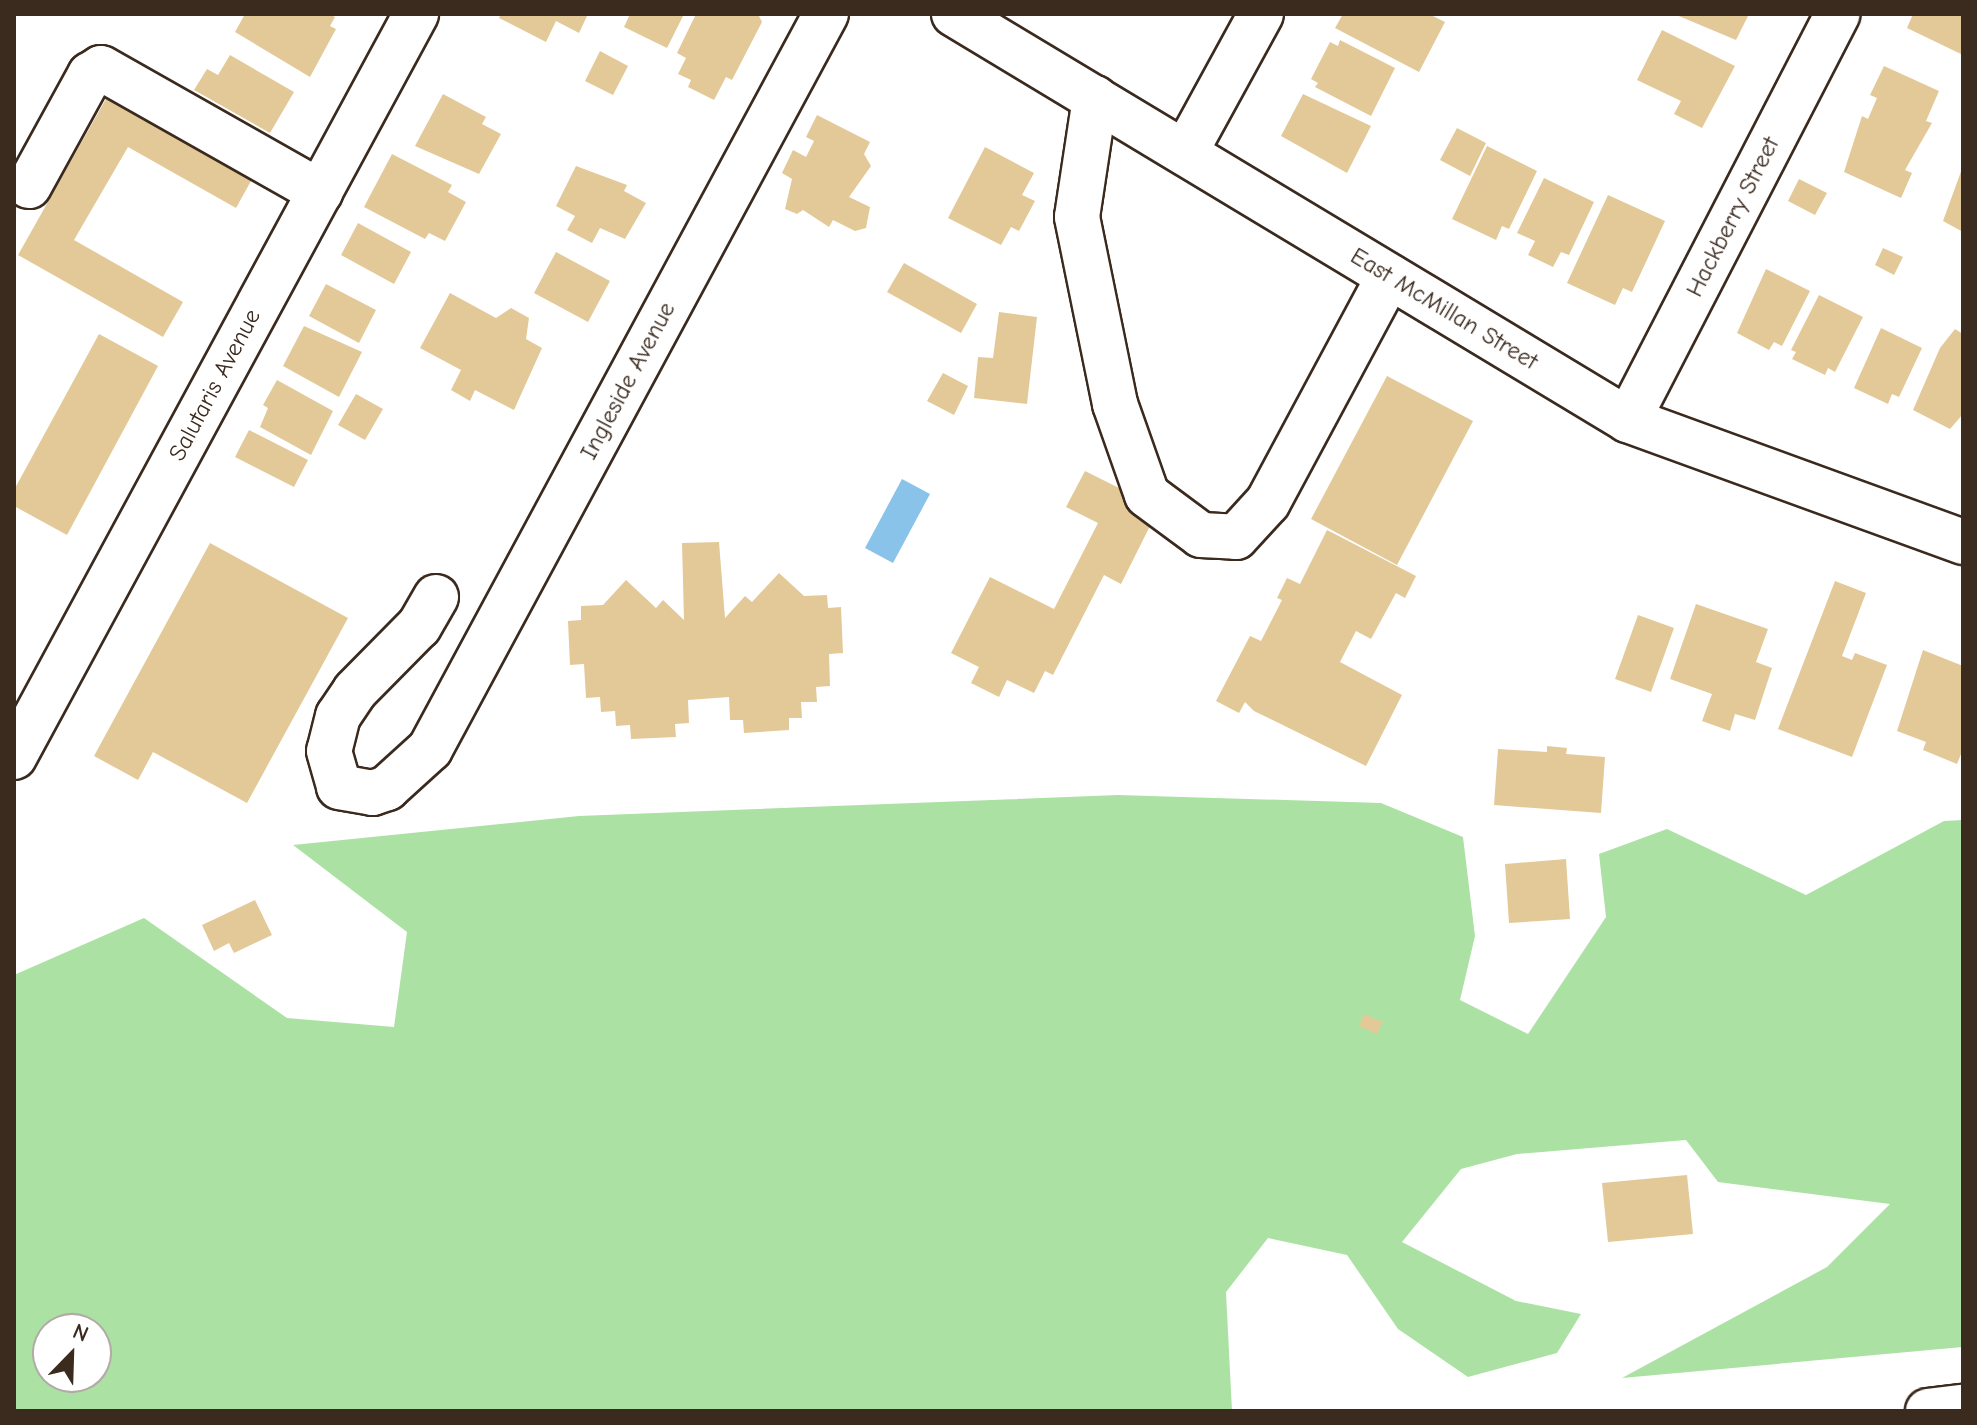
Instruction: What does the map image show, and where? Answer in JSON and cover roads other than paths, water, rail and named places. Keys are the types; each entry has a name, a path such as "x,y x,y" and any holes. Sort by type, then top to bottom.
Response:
{"main road":[{"name":"Salutaris Avenue","path":"14,757 416,14"},
{"name":"Ingleside Avenue","path":"436,597 419,626 355,691 338,716 329,751 339,787 372,793 404,776 430,749 826,14"},
{"path":"1186,151 1261,14"},
{"name":"Hackberry Street","path":"1628,420 1838,14"},
{"name":"East McMillan Street","path":"977,20 1095,98 1628,420 1963,542"},
{"path":"29,186 90,75 101,68 320,192"},
{"path":"1095,98 1077,217 1115,404 1147,495 1201,535 1236,537 1268,502 1398,282"},
{"path":"1300,490 1398,282"},
{"path":"1928,1411 1963,1407"}],"water":[{"path":"902,479 930,494 893,563 865,548"}]}
